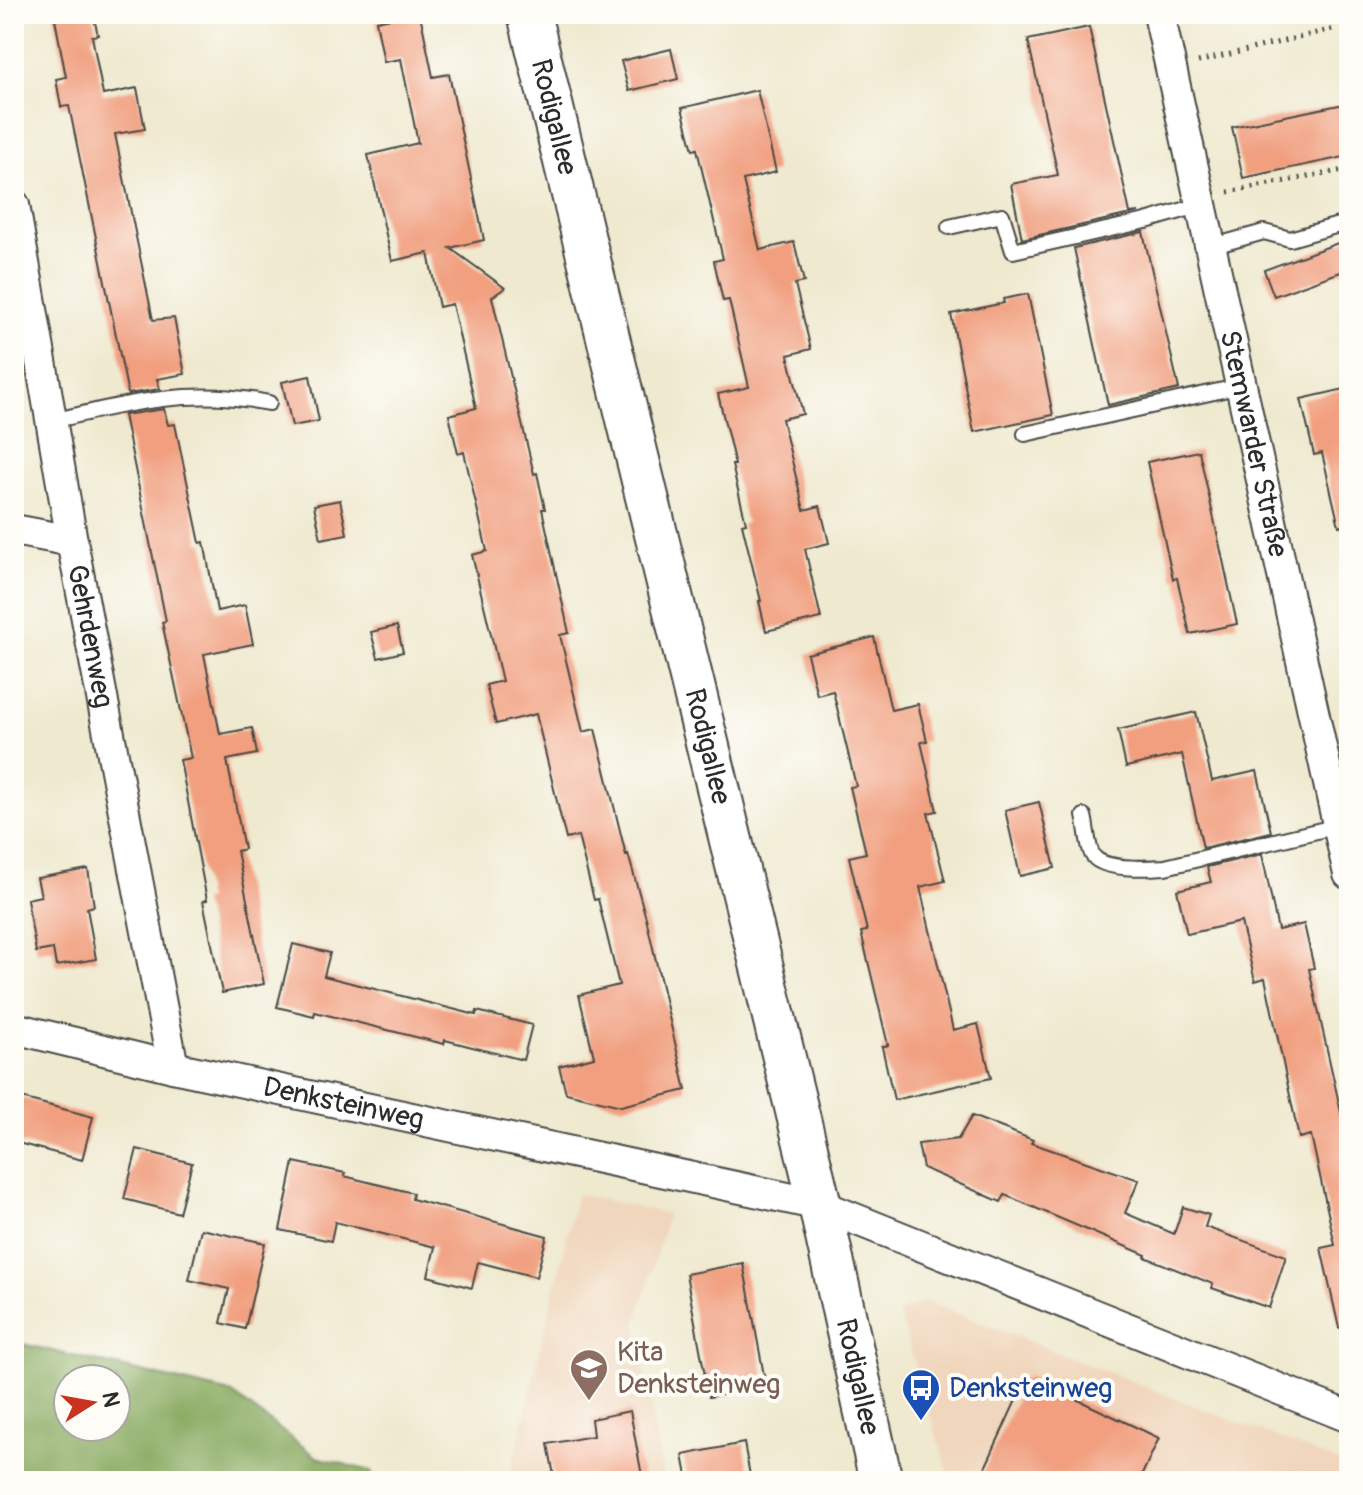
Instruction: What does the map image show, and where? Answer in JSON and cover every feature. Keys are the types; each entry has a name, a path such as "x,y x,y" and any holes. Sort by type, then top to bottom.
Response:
{"main road":[{"name":"Rodigallee","path":"529,14 820,1205 881,1481"}],"street":[{"name":"Stemwarder Straße","path":"1159,14 1349,874"},
{"name":"Gehrdenweg","path":"14,205 72,541 173,1067"},
{"path":"14,530 72,541"},
{"name":"Denksteinweg","path":"14,1028 173,1067 820,1205 1349,1417"}],"lane":[{"path":"949,227 1002,215 1013,251 1146,221 1200,202"},
{"path":"1210,247 1264,232 1290,239 1349,222"},
{"path":"1025,434 1241,386"},
{"path":"52,421 168,396 234,395 269,403"},
{"path":"1084,816 1094,857 1100,862 1143,868 1165,867 1338,826"}],"path":[{"path":"1171,68 1337,28"},
{"path":"1200,202 1349,169"}],"shaded area":[{"name":"Kita Denksteinweg","path":"577,1194 668,1214 636,1323 664,1481 509,1481"},
{"path":"925,1301 1349,1466 1349,1481 951,1481 899,1313"}],"green space":[{"path":"14,1342 103,1363 52,1363 52,1443 132,1443 132,1370 231,1393 317,1457 371,1471 373,1481 14,1481"}],"building":[{"path":"54,14 93,14 98,35 92,36 103,95 137,88 145,129 115,134 153,320 174,318 185,374 157,379 160,389 128,394 69,106 61,107 56,79 66,77"},
{"path":"420,14 433,77 449,74 484,240 450,248 505,288 492,297 545,509 542,509 569,633 560,635 583,732 595,729 626,855 646,918 686,1090 621,1106 566,1093 559,1066 594,1057 579,995 619,985 598,899 594,900 578,836 566,839 536,714 496,724 486,685 502,681 472,555 487,551 464,452 458,454 449,415 476,408 452,304 439,307 428,253 392,261 368,155 418,143 401,59 384,62 376,21"},
{"path":"1089,27 1130,213 1139,212 1022,239 1011,184 1058,175 1028,40"},
{"path":"671,49 678,79 629,91 621,61"},
{"path":"757,90 776,172 743,180 760,250 794,242 804,282 795,284 811,349 788,355 803,414 782,419 804,510 820,506 829,543 805,549 821,618 766,631 742,524 746,523 732,465 735,465 718,394 749,387 729,300 723,301 714,261 723,259 697,149 693,150 682,108"},
{"path":"1349,103 1349,156 1243,178 1232,127"},
{"path":"1143,232 1179,389 1108,405 1074,248"},
{"path":"1349,239 1349,269 1274,296 1264,270"},
{"path":"1028,294 1053,415 974,432 951,314 1004,303 1003,299"},
{"path":"310,376 319,421 292,426 282,382"},
{"path":"1349,388 1349,524 1339,526 1322,453 1314,455 1301,399"},
{"path":"164,409 168,425 175,424 200,543 204,542 217,611 245,605 253,644 204,654 220,734 252,728 257,754 227,760 244,849 237,851 264,984 222,993 180,760 191,758 124,415"},
{"path":"1199,451 1237,624 1190,634 1177,578 1173,579 1147,462"},
{"path":"340,500 347,534 321,539 314,505"},
{"path":"397,626 403,652 378,658 371,632"},
{"path":"874,637 891,710 918,704 927,741 921,742 937,811 928,813 945,881 920,887 953,1030 978,1024 991,1078 894,1100 882,1047 888,1045 861,932 867,931 849,857 866,853 850,787 856,786 833,691 817,695 807,654"},
{"path":"1196,712 1212,781 1257,771 1271,832 1203,848 1182,754 1126,767 1118,730"},
{"path":"1039,802 1055,868 1020,876 1005,810"},
{"path":"1262,854 1278,930 1304,924 1314,968 1309,969 1349,1148 1349,1326 1339,1328 1321,1248 1335,1245 1311,1135 1299,1138 1265,978 1255,981 1241,922 1187,934 1177,890 1211,882 1207,867"},
{"path":"88,869 94,906 87,908 96,959 56,966 53,949 36,952 27,899 41,896 37,878"},
{"path":"293,944 330,953 324,976 476,1015 477,1011 532,1025 523,1060 445,1040 444,1044 315,1012 314,1016 277,1007"},
{"path":"14,1096 93,1117 82,1160 14,1142"},
{"path":"972,1116 1033,1140 1031,1143 1139,1180 1125,1213 1174,1234 1183,1207 1209,1215 1205,1227 1286,1256 1269,1308 1212,1288 1213,1284 1005,1195 1001,1202 923,1168 918,1144 958,1139"},
{"path":"137,1149 192,1163 179,1213 124,1199"},
{"path":"294,1162 345,1173 344,1176 413,1193 412,1199 547,1236 536,1277 478,1262 472,1288 428,1276 435,1247 335,1222 331,1241 280,1230"},
{"path":"201,1229 265,1243 245,1329 221,1323 229,1289 189,1280"},
{"path":"743,1263 766,1386 709,1397 686,1274"},
{"path":"1027,1376 1159,1438 1139,1481 979,1481"},
{"path":"630,1411 642,1476 613,1481 555,1481 548,1444 593,1436 591,1419"},
{"path":"744,1443 751,1481 688,1481 683,1455"}],"place":[{"name":"Kita Denksteinweg","path":"589,1402"},
{"name":"Denksteinweg","path":"921,1422"}]}
